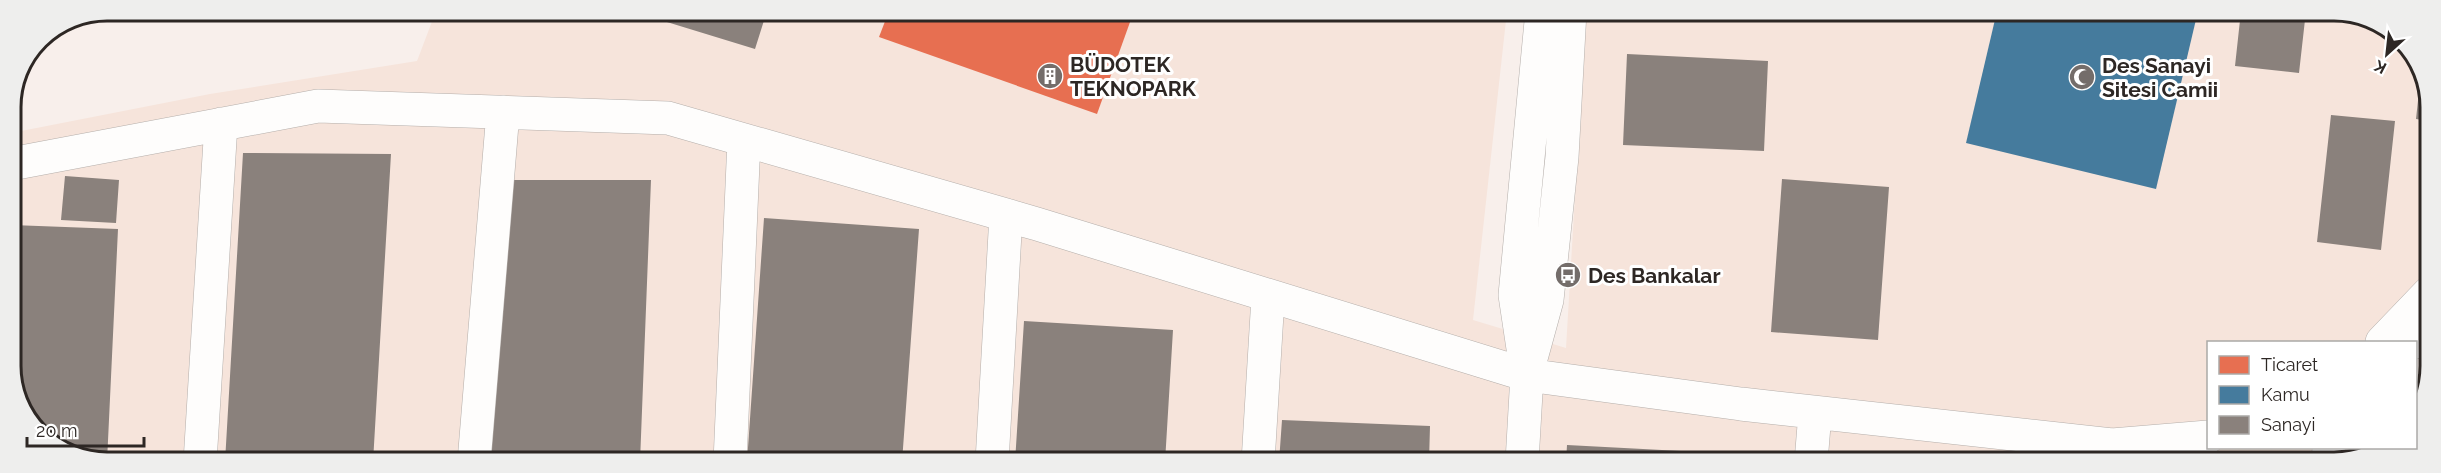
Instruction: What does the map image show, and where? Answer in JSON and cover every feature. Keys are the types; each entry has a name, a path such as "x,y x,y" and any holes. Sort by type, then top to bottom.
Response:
{"street":[{"path":"1527,375 1515,295 1541,21"},
{"path":"1522,452 1527,375 1547,300 1562,157 1569,21"},
{"path":"21,162 318,106 668,118 1006,215 1527,375 1815,413 2066,451 2207,437"},
{"path":"475,452 503,112"},
{"path":"201,452 221,124"},
{"path":"730,452 744,140"},
{"path":"993,452 1006,215"},
{"path":"1259,452 1268,297"},
{"path":"2383,341 2420,302"},
{"path":"1812,452 1815,413"}],"shaded area":[{"path":"432,21 1506,21 1473,320 1566,348 1585,21 2345,22 2372,30 2395,46 2408,64 2418,90 2420,107 2420,289 2368,341 2207,341 2207,449 2354,449 2334,452 107,452 69,443 46,427 30,404 23,383 21,366 21,131 210,94 417,61"}],"building: Ticaret":[{"name":"BÜDOTEK TEKNOPARK","path":"885,21 1130,21 1097,114 879,37"}],"building: Kamu":[{"name":"Des Sanayi Sitesi Camii","path":"1995,21 2196,21 2156,189 1966,143"}],"building: Sanayi":[{"path":"664,21 764,21 755,49"},
{"path":"2240,21 2305,21 2299,73 2235,66"},
{"path":"1627,54 1768,61 1764,151 1623,145"},
{"path":"2419,95 2420,120 2416,119"},
{"path":"2331,115 2395,121 2381,250 2317,242"},
{"path":"243,153 391,154 374,452 226,452"},
{"path":"65,176 119,180 116,223 61,220"},
{"path":"1782,179 1889,187 1878,340 1771,332"},
{"path":"505,180 651,180 640,452 490,452"},
{"path":"764,218 919,229 903,452 748,452"},
{"path":"21,225 118,229 107,452 79,447 59,437 46,427 36,414 26,394 21,366"},
{"path":"1024,321 1173,330 1166,452 1016,452"},
{"path":"1282,420 1430,426 1429,452 1280,452"},
{"path":"1567,445 1700,452 1567,452"}],"place":[{"name":"BÜDOTEK TEKNOPARK","path":"1050,76"},
{"name":"Des Sanayi Sitesi Camii","path":"2082,77"},
{"name":"Des Bankalar","path":"1568,275"}]}
